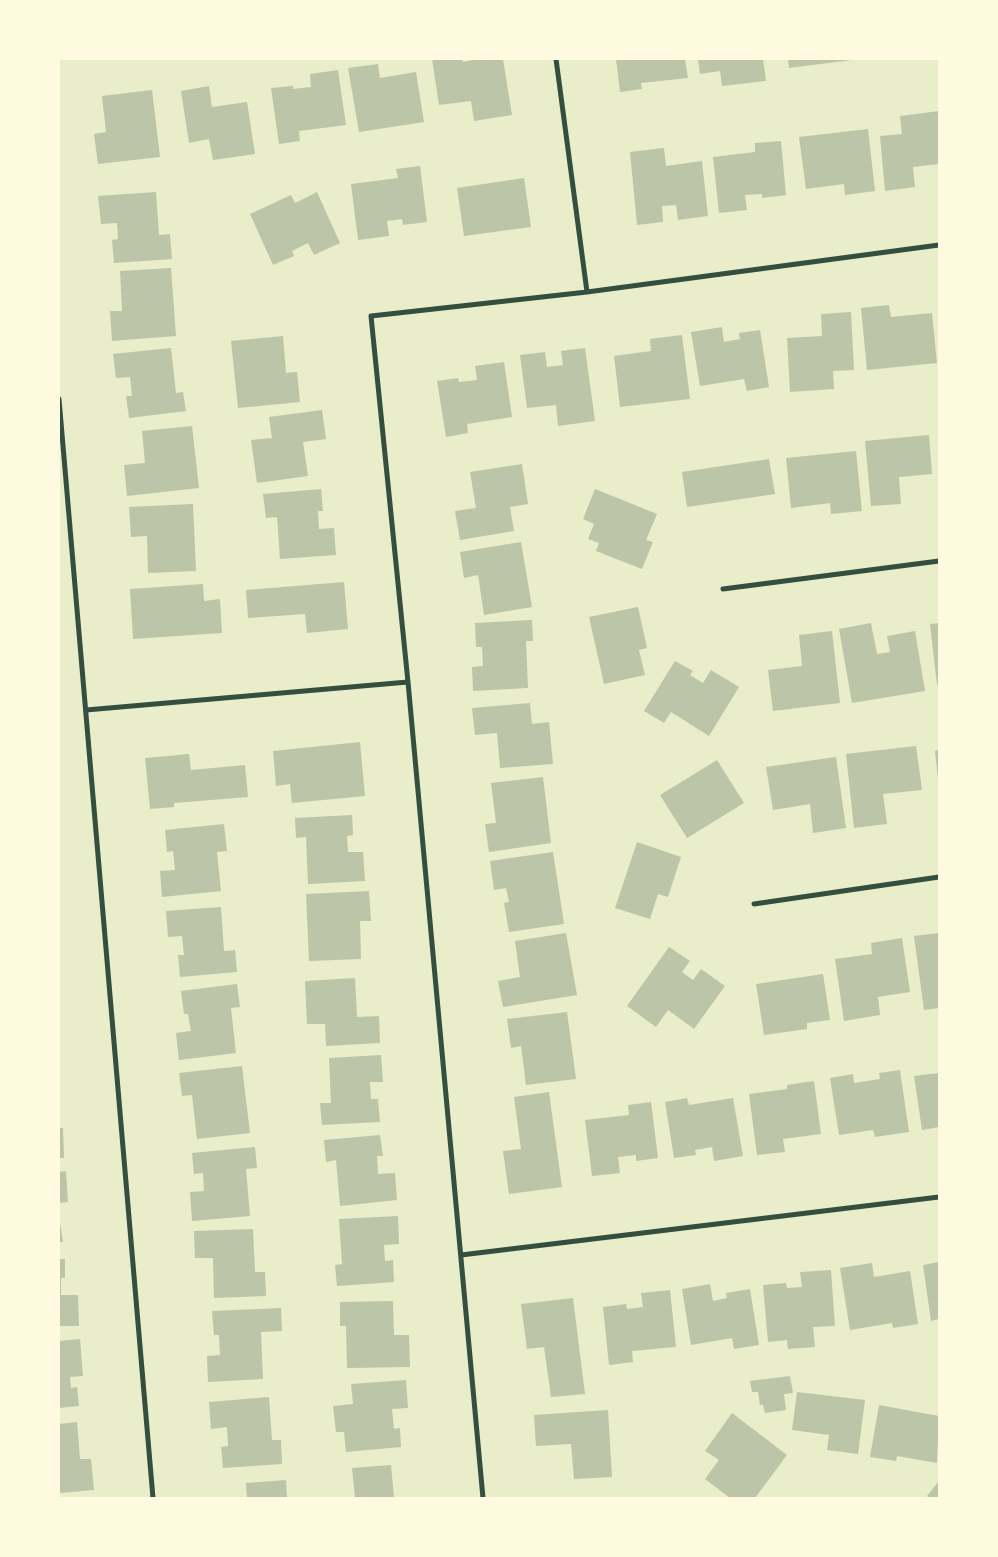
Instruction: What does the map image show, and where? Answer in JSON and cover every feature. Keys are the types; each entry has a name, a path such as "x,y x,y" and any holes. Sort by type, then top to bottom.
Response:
{"street":[{"path":"556,59 587,292"},
{"path":"483,1498 408,682 371,316 587,292 939,245"},
{"path":"59,399 153,1498"},
{"path":"724,589 939,561"},
{"path":"86,710 408,682"},
{"path":"754,904 939,878"},
{"path":"461,1255 939,1197"}],"building":[{"path":"432,59 462,59 463,62 478,59 503,59 512,115 474,121 471,101 439,105"},
{"path":"616,59 685,59 688,78 641,83 642,89 620,92"},
{"path":"698,59 763,59 766,81 722,86 720,71 700,74"},
{"path":"788,59 852,59 852,60 789,68"},
{"path":"378,64 380,78 416,72 424,122 359,132 348,68"},
{"path":"338,70 346,125 299,131 300,141 279,144 271,88 293,86 293,89 311,87 310,74"},
{"path":"209,86 212,107 247,102 255,154 213,160 209,139 189,143 181,91"},
{"path":"152,90 160,157 98,164 94,134 106,132 102,96"},
{"path":"939,111 939,164 913,167 915,187 885,191 880,136 902,134 900,116"},
{"path":"868,129 875,191 845,195 844,184 806,189 799,137"},
{"path":"781,141 786,195 762,198 762,194 745,195 747,210 719,213 713,157 755,152 755,143"},
{"path":"664,148 666,166 702,161 708,216 678,220 676,205 662,206 663,222 637,225 630,152"},
{"path":"420,166 427,222 403,225 402,219 387,221 389,236 358,240 351,184 398,178 396,169"},
{"path":"524,178 531,227 464,236 457,188"},
{"path":"156,192 159,235 170,234 172,259 114,263 112,240 118,239 117,223 101,224 98,196"},
{"path":"317,192 340,243 314,255 308,243 292,251 294,256 273,265 250,214 291,195 295,203"},
{"path":"171,268 176,336 112,341 110,311 122,311 120,271"},
{"path":"889,305 891,317 932,313 937,363 867,370 861,308"},
{"path":"851,312 854,370 833,371 834,389 790,392 787,338 822,336 821,314"},
{"path":"722,327 724,342 740,339 739,333 760,330 769,387 747,391 744,379 700,386 691,332"},
{"path":"682,335 690,399 620,407 614,356 651,351 650,339"},
{"path":"283,336 286,373 297,372 300,402 238,408 231,341"},
{"path":"171,348 176,393 183,392 186,411 129,418 126,396 132,396 130,377 116,378 113,354"},
{"path":"585,348 595,421 558,426 556,405 527,408 520,355 545,352 547,367 563,365 561,351"},
{"path":"504,362 512,417 467,424 468,433 446,437 437,381 458,378 459,382 477,380 475,366"},
{"path":"322,410 326,439 303,442 308,476 257,483 251,440 272,438 269,417"},
{"path":"192,426 199,488 127,496 124,465 145,463 142,431"},
{"path":"929,435 932,474 899,477 901,504 871,506 865,441"},
{"path":"856,451 862,511 831,514 830,503 791,508 786,458"},
{"path":"769,459 775,494 687,507 682,472"},
{"path":"522,464 528,504 510,507 514,531 460,540 455,511 476,508 470,472"},
{"path":"321,489 323,511 318,511 319,529 334,528 336,555 280,559 277,517 266,518 263,494"},
{"path":"595,489 657,514 646,540 653,542 642,569 596,551 599,543 588,539 594,524 583,519"},
{"path":"193,504 196,571 148,573 147,536 131,537 129,507"},
{"path":"521,542 532,607 484,615 478,575 464,578 460,552"},
{"path":"344,582 348,629 307,633 305,614 248,618 246,590"},
{"path":"203,584 204,601 220,599 222,633 133,639 130,589"},
{"path":"638,607 647,648 639,650 645,675 604,684 589,617"},
{"path":"532,620 533,641 526,641 528,688 473,691 472,667 483,666 482,647 476,647 475,623"},
{"path":"871,623 877,654 890,652 887,636 915,631 925,691 852,703 839,629"},
{"path":"939,623 939,685 937,685 930,624"},
{"path":"832,631 840,703 773,711 768,670 802,666 799,635"},
{"path":"675,661 693,671 690,675 703,683 711,670 739,687 709,736 671,712 664,723 644,711"},
{"path":"530,703 532,724 549,722 553,764 500,768 497,733 475,735 472,708"},
{"path":"360,742 365,796 292,803 290,784 276,786 273,751"},
{"path":"916,746 922,790 883,794 887,824 854,828 846,754"},
{"path":"939,750 939,779 938,779 935,751"},
{"path":"189,754 191,770 245,765 248,797 174,803 174,807 150,809 145,758"},
{"path":"836,757 846,828 813,833 810,804 773,810 766,767"},
{"path":"717,760 744,803 687,838 660,795"},
{"path":"543,777 551,843 489,852 485,824 496,823 491,783"},
{"path":"352,815 353,835 347,836 348,852 363,852 365,881 308,884 306,837 296,838 295,818"},
{"path":"224,824 227,851 217,852 221,891 162,897 160,871 175,870 173,851 167,852 165,830"},
{"path":"637,842 681,857 668,897 658,894 650,919 615,908"},
{"path":"553,852 564,924 509,932 504,903 509,902 506,888 494,890 490,861"},
{"path":"369,891 371,921 360,921 361,959 309,961 306,894"},
{"path":"221,907 224,951 235,950 237,972 180,977 178,955 184,955 182,936 168,937 166,911"},
{"path":"566,933 577,995 503,1007 498,981 520,977 515,941"},
{"path":"939,933 939,1008 924,1010 914,936"},
{"path":"902,938 910,992 878,997 880,1015 844,1021 835,959 872,954 871,943"},
{"path":"669,947 690,961 682,972 693,980 701,969 725,986 694,1029 668,1010 656,1027 627,1006"},
{"path":"823,974 830,1020 807,1023 807,1029 764,1035 756,984"},
{"path":"355,978 357,1017 379,1016 380,1043 326,1046 325,1024 307,1024 305,981"},
{"path":"237,984 240,1007 231,1008 236,1053 179,1060 176,1033 191,1031 188,1014 184,1014 181,991"},
{"path":"567,1012 576,1079 526,1085 521,1046 511,1048 507,1019"},
{"path":"381,1055 383,1082 370,1082 371,1099 378,1099 380,1122 322,1125 320,1103 331,1103 329,1058"},
{"path":"242,1066 250,1133 197,1139 192,1095 182,1096 179,1073"},
{"path":"900,1070 909,1132 875,1137 873,1130 839,1135 830,1078 853,1074 854,1083 880,1079 879,1073"},
{"path":"939,1073 939,1127 922,1130 914,1076"},
{"path":"814,1081 821,1134 783,1139 785,1152 757,1155 749,1094 787,1089 787,1085"},
{"path":"549,1092 562,1187 509,1194 503,1151 521,1149 514,1097"},
{"path":"687,1098 689,1105 733,1098 743,1156 714,1161 712,1147 695,1150 696,1155 674,1158 665,1102"},
{"path":"651,1102 658,1158 636,1161 636,1155 618,1157 620,1173 592,1176 585,1120 629,1115 628,1105"},
{"path":"59,1128 63,1128 64,1158 59,1158"},
{"path":"380,1135 383,1156 377,1156 378,1174 395,1173 397,1200 340,1206 336,1160 326,1162 324,1140"},
{"path":"255,1147 257,1168 246,1169 250,1216 192,1221 190,1192 204,1191 203,1173 194,1174 192,1153"},
{"path":"66,1171 68,1202 59,1203 59,1172"},
{"path":"59,1216 63,1242 59,1242"},
{"path":"398,1216 399,1244 384,1245 385,1261 393,1260 394,1282 337,1286 335,1265 342,1264 339,1219"},
{"path":"253,1229 255,1272 265,1272 266,1296 214,1298 213,1258 195,1258 194,1231"},
{"path":"59,1259 65,1259 65,1278 61,1278 61,1295 78,1295 79,1326 59,1326"},
{"path":"939,1262 939,1319 931,1321 923,1265"},
{"path":"872,1263 874,1277 910,1271 918,1324 893,1328 892,1323 850,1330 840,1268"},
{"path":"831,1270 835,1326 813,1327 815,1347 788,1349 787,1340 768,1342 763,1285 786,1283 787,1288 802,1287 800,1272"},
{"path":"710,1284 713,1301 727,1298 726,1293 750,1289 759,1345 734,1349 732,1338 691,1345 682,1289"},
{"path":"670,1290 676,1347 632,1351 633,1362 609,1365 603,1307 626,1304 627,1309 643,1307 641,1293"},
{"path":"573,1298 585,1394 551,1397 544,1347 527,1349 521,1304"},
{"path":"393,1301 394,1335 409,1335 410,1367 347,1368 346,1326 340,1326 340,1302"},
{"path":"281,1308 282,1331 261,1332 263,1379 208,1382 207,1356 220,1355 219,1335 214,1335 212,1311"},
{"path":"80,1339 83,1376 70,1377 71,1388 77,1387 79,1406 59,1408 59,1341"},
{"path":"790,1376 793,1393 784,1394 786,1410 765,1413 763,1405 760,1405 758,1392 752,1392 750,1381"},
{"path":"406,1380 408,1408 392,1409 394,1429 400,1428 401,1447 346,1452 344,1432 336,1432 333,1406 353,1404 351,1384"},
{"path":"797,1392 865,1400 858,1454 827,1450 829,1435 792,1430"},
{"path":"269,1397 272,1440 281,1440 282,1464 223,1468 221,1447 228,1446 227,1427 211,1429 209,1402"},
{"path":"879,1405 939,1416 937,1463 897,1456 896,1461 870,1457"},
{"path":"608,1410 612,1477 574,1479 571,1444 536,1446 534,1415"},
{"path":"732,1413 787,1455 755,1498 730,1498 705,1479 719,1460 705,1451"},
{"path":"77,1422 80,1459 91,1459 94,1490 59,1493 59,1424"},
{"path":"391,1465 394,1498 355,1498 352,1468"},
{"path":"286,1480 287,1498 247,1498 246,1483"},
{"path":"939,1481 939,1498 929,1498 927,1496"}]}
